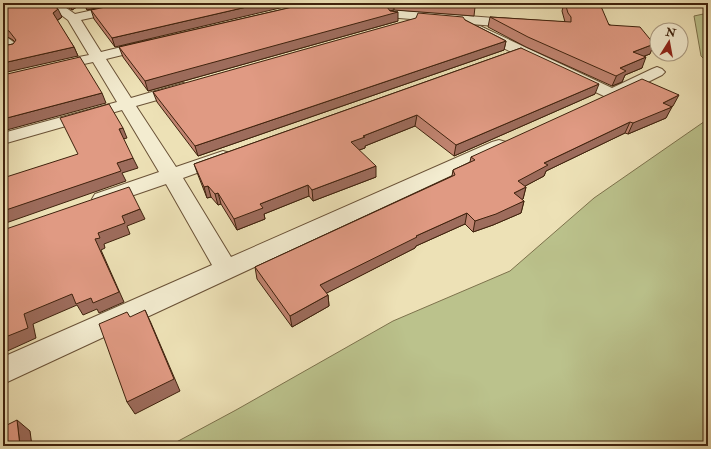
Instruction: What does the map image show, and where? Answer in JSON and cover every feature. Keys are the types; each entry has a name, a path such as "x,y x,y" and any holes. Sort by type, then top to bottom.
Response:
{"street":[{"path":"51,3 73,18 98,56 126,104 171,175 226,270"},
{"path":"73,18 142,3"},
{"path":"461,20 520,51 612,94"},
{"path":"410,22 389,22 461,20 530,25"},
{"path":"68,64 166,40"},
{"path":"498,59 520,51"},
{"path":"590,104 657,72"},
{"path":"3,139 195,84"},
{"path":"3,371 518,137"},
{"path":"84,206 238,151"}],"green space":[{"path":"708,13 708,63 701,56 694,16"},
{"path":"708,119 708,446 169,446 236,410 393,321 510,271 594,198"}],"building":[{"path":"3,3 50,3 58,9 53,13 74,47 3,63 3,44 13,44 16,40 9,31 3,28"},
{"path":"125,3 264,3 112,38 91,10"},
{"path":"310,3 389,3 387,7 390,11 398,12 145,81 119,47"},
{"path":"419,3 472,3 475,4 475,7"},
{"path":"565,3 600,4 609,25 640,27 649,38 649,46 633,52 646,57 620,68 626,71 616,76 528,37 490,17 571,22 571,17"},
{"path":"418,13 463,17 465,20 506,41 195,146 153,92 416,18"},
{"path":"521,48 599,84 456,145 417,115 351,142 376,166 312,190 308,185 260,204 263,208 234,219 218,193 215,194 208,186 204,187 194,164"},
{"path":"80,57 102,93 3,119 3,75"},
{"path":"642,79 679,95 663,103 672,107 633,123 630,122 544,163 548,165 518,181 526,187 514,193 524,201 496,214 475,221 467,213 416,236 417,237 320,285 328,295 290,316 255,267 455,175 453,170 475,160 471,157"},
{"path":"109,104 123,128 119,129 133,158 117,163 121,171 3,211 3,178 78,154 60,118"},
{"path":"129,187 140,209 122,216 125,223 98,233 100,238 95,239 119,292 93,303 91,298 76,304 72,294 24,314 28,328 3,338 3,230"},
{"path":"145,310 174,379 127,402 99,324 127,312 130,317"},
{"path":"17,420 20,446 3,446 3,427"}]}
